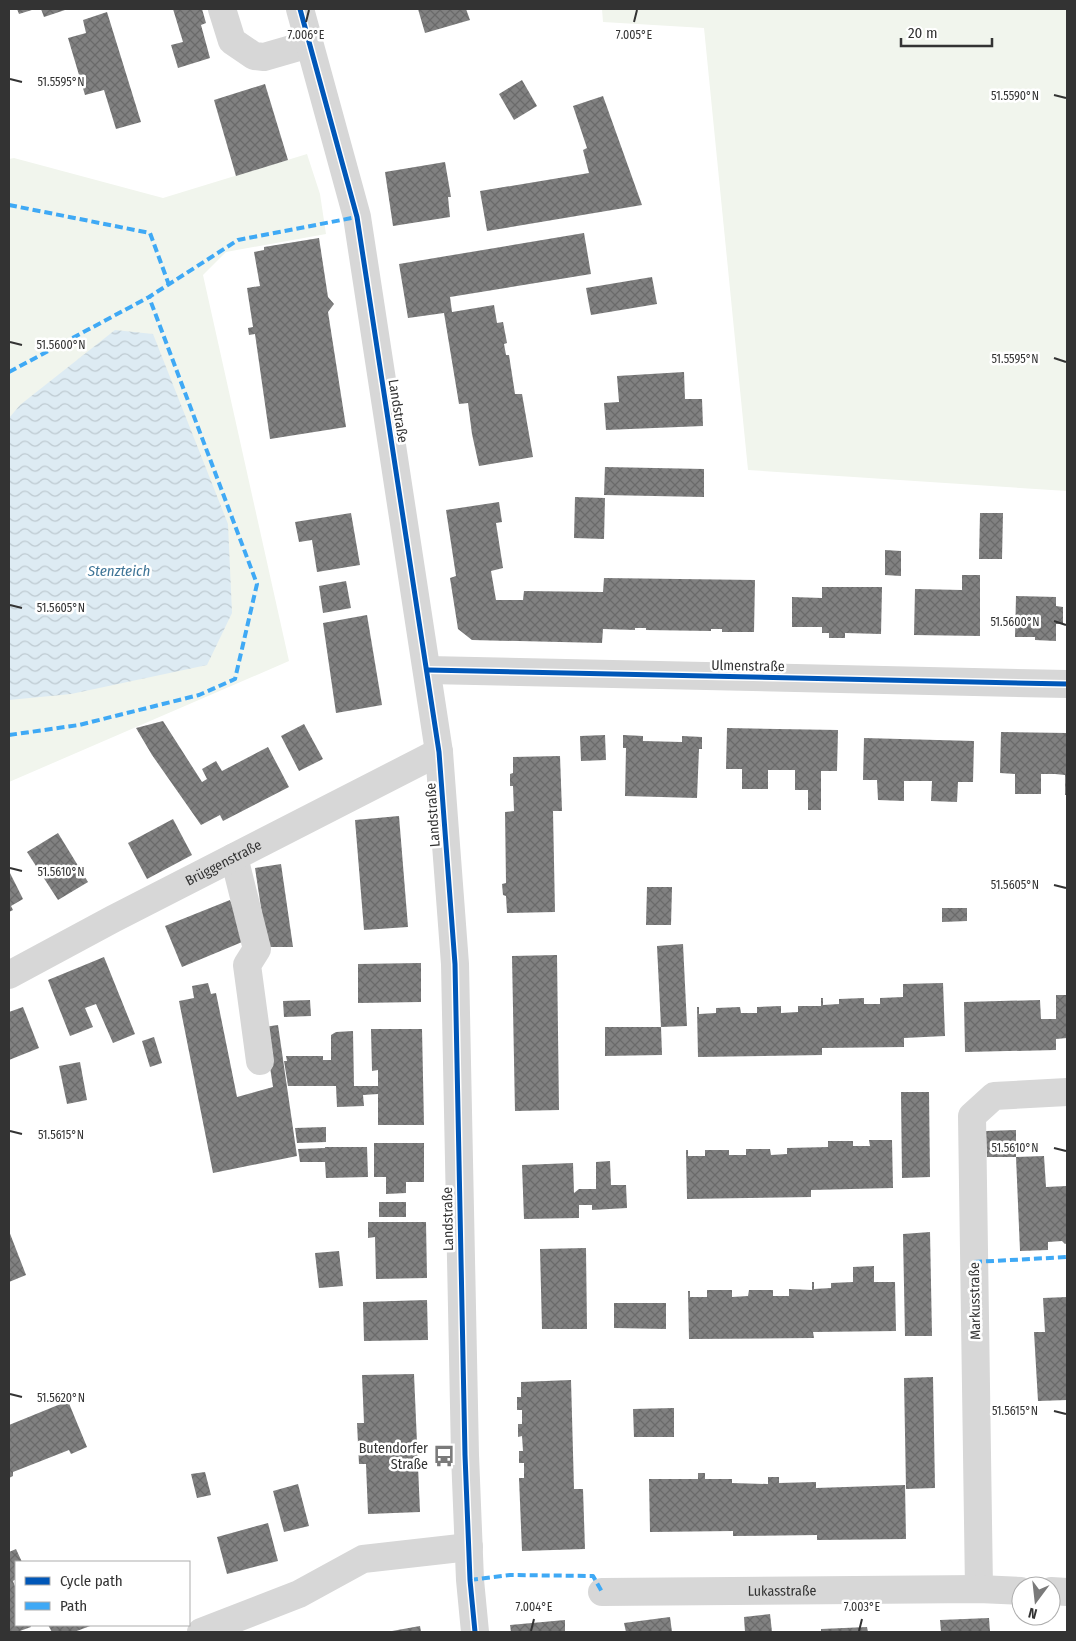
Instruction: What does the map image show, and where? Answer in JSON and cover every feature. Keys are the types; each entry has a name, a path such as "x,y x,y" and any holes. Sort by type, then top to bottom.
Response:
{"street":[{"path":"222,9 232,41 254,56 264,57 309,44"},
{"name":"Landstraße","path":"300,9 357,217 428,670 439,752 456,964 461,1297 468,1547 475,1632"},
{"name":"Ulmenstraße","path":"428,670 1067,684"},
{"name":"Brüggenstraße","path":"9,975 439,752"},
{"path":"234,858 257,950 247,965 260,1061"},
{"name":"Markusstraße","path":"979,1589 972,1116 994,1096 1067,1092"},
{"path":"201,1632 299,1594 363,1559 468,1547"},
{"name":"Lukasstraße","path":"602,1592 1011,1590"}],"shaded area":[{"path":"602,9 1067,9 1067,491 748,470 704,28 603,22"},
{"path":"307,154 320,194 326,234 226,252 203,275 289,661 9,782 9,159 14,158 163,198"}],"water":[{"name":"Stenzteich","path":"115,330 153,334 228,524 232,613 207,665 71,694 9,700 9,418 20,405"}],"building":[{"path":"17,9 35,9 19,14"},
{"path":"41,9 68,9 44,17"},
{"path":"173,9 202,9 206,23 201,25 210,58 178,68 171,45 183,42"},
{"path":"418,9 466,9 470,20 425,33"},
{"path":"107,12 141,122 116,129 104,90 85,95 68,38 86,33 83,20"},
{"path":"522,80 537,106 514,120 499,94"},
{"path":"265,84 288,160 236,176 214,100"},
{"path":"603,96 642,205 487,231 480,191 589,173 583,150 587,148 573,106"},
{"path":"445,162 451,197 448,197 450,217 393,226 385,172"},
{"path":"584,233 591,274 450,297 452,312 494,305 497,323 503,322 507,343 504,344 506,355 509,355 515,394 522,394 533,457 479,466 468,403 459,404 444,313 408,318 399,264"},
{"path":"319,238 328,297 334,304 328,312 346,427 270,439 255,334 249,335 248,328 253,327 247,288 260,286 254,252 264,250 264,247"},
{"path":"652,277 657,304 591,315 586,288"},
{"path":"684,372 685,399 702,399 703,426 606,430 604,403 619,402 617,376"},
{"path":"605,467 704,469 704,497 604,495"},
{"path":"575,497 605,498 604,539 574,538"},
{"path":"499,502 502,522 496,523 503,568 491,571 496,600 523,600 524,591 603,592 604,578 755,580 754,632 722,632 722,629 711,629 711,631 646,630 646,628 635,628 635,630 603,629 602,643 472,640 458,629 450,578 456,576 446,510"},
{"path":"351,513 360,565 317,572 312,540 299,542 295,522"},
{"path":"980,513 1003,513 1002,559 979,559"},
{"path":"885,550 901,551 901,576 885,575"},
{"path":"962,575 980,575 980,636 914,635 915,589 962,590"},
{"path":"346,581 351,608 323,613 319,586"},
{"path":"822,587 882,587 881,634 845,633 845,638 829,638 829,633 822,633 822,627 792,627 792,597 822,598"},
{"path":"1016,596 1056,597 1056,606 1063,607 1063,624 1056,624 1056,641 1035,640 1035,637 1015,637"},
{"path":"367,615 382,705 336,713 323,623"},
{"path":"163,721 202,782 207,779 202,769 216,761 222,771 268,747 289,787 223,821 220,815 201,825 152,755 136,728"},
{"path":"304,724 323,759 299,771 281,736"},
{"path":"727,728 838,730 837,771 821,771 821,810 808,810 808,790 795,790 795,770 768,770 768,789 742,789 742,769 726,769"},
{"path":"1001,732 1067,733 1067,795 1065,795 1065,775 1055,774 1041,774 1041,794 1015,794 1015,774 1000,773"},
{"path":"605,735 606,760 581,761 580,736"},
{"path":"623,735 643,736 643,741 682,742 682,736 702,737 702,749 699,749 697,798 625,796 626,748 623,748"},
{"path":"864,738 974,741 973,782 958,782 957,802 931,801 932,781 904,781 904,801 878,800 877,780 863,780"},
{"path":"560,756 562,811 553,811 555,912 507,913 506,896 503,895 502,884 506,883 505,812 514,811 513,786 510,786 510,774 513,773 513,757"},
{"path":"399,816 408,927 364,930 355,820"},
{"path":"173,819 192,855 147,879 128,843"},
{"path":"58,833 88,882 58,900 27,852"},
{"path":"281,864 293,947 267,947 255,868"},
{"path":"9,871 23,899 11,906 13,910 9,912"},
{"path":"647,887 672,887 671,925 646,925"},
{"path":"230,900 247,940 182,967 165,926"},
{"path":"942,908 967,908 967,921 942,922"},
{"path":"683,944 687,1026 661,1027 657,946"},
{"path":"557,955 559,1110 515,1111 512,956"},
{"path":"104,957 135,1034 113,1043 96,1004 85,1008 93,1027 70,1036 48,980"},
{"path":"421,963 421,1002 358,1003 358,964"},
{"path":"208,983 211,994 216,993 237,1097 273,1087 264,1027 278,1025 297,1156 213,1173 179,1001 194,998 192,986"},
{"path":"943,983 945,1036 904,1038 904,1047 822,1048 822,1055 698,1057 697,1007 699,1007 699,1014 716,1013 716,1008 740,1007 741,1013 757,1013 757,1007 781,1006 781,1013 798,1012 798,1006 821,1006 821,998 823,998 823,1005 839,1004 839,999 864,998 864,1004 880,1004 880,998 903,997 903,984"},
{"path":"1056,995 1067,995 1067,1038 1056,1039 1056,1050 965,1052 964,1002 1040,1000 1041,1019 1056,1019"},
{"path":"310,1000 311,1016 284,1017 283,1001"},
{"path":"23,1007 39,1048 9,1060 9,1012"},
{"path":"605,1027 661,1027 662,1055 605,1056"},
{"path":"371,1029 422,1029 424,1125 378,1125 378,1094 363,1095 364,1106 337,1107 336,1086 288,1086 284,1061 287,1061 286,1056 323,1056 323,1060 331,1060 331,1035 336,1032 353,1031 354,1086 378,1086 378,1070 372,1071"},
{"path":"154,1037 162,1063 150,1067 142,1041"},
{"path":"80,1062 87,1100 67,1104 59,1066"},
{"path":"901,1092 929,1092 930,1177 902,1178"},
{"path":"326,1127 326,1142 297,1143 295,1128"},
{"path":"1016,1130 1016,1157 987,1157 986,1131"},
{"path":"869,1140 892,1140 893,1188 811,1190 811,1197 687,1199 686,1150 688,1150 688,1156 705,1156 705,1150 729,1150 729,1155 746,1155 746,1149 770,1149 771,1155 787,1154 787,1148 828,1147 828,1141 853,1141 853,1146 870,1146"},
{"path":"374,1143 424,1143 424,1182 406,1182 406,1193 386,1194 386,1177 374,1177"},
{"path":"367,1147 368,1177 326,1178 325,1162 300,1162 298,1149"},
{"path":"1044,1156 1046,1187 1067,1186 1067,1243 1065,1244 1062,1241 1048,1242 1048,1250 1020,1251 1016,1157"},
{"path":"610,1161 611,1185 626,1185 627,1208 592,1210 592,1205 579,1205 579,1218 524,1219 522,1165 573,1163 574,1193 579,1189 596,1189 596,1162"},
{"path":"379,1202 406,1202 406,1217 379,1217"},
{"path":"368,1222 426,1222 427,1278 376,1279 375,1237 368,1238"},
{"path":"9,1231 26,1275 9,1282"},
{"path":"930,1232 932,1336 905,1336 903,1234"},
{"path":"586,1248 587,1329 542,1329 540,1249"},
{"path":"339,1251 343,1286 319,1288 315,1253"},
{"path":"874,1266 874,1282 895,1282 896,1331 813,1332 814,1338 689,1339 688,1291 690,1291 690,1297 707,1297 707,1290 732,1290 732,1297 748,1296 749,1290 773,1290 773,1296 789,1296 789,1289 812,1290 812,1282 814,1282 814,1289 831,1288 831,1283 853,1282 853,1267"},
{"path":"1067,1297 1067,1400 1038,1401 1034,1332 1045,1332 1043,1298"},
{"path":"427,1300 428,1340 364,1341 363,1302"},
{"path":"614,1303 666,1303 666,1329 614,1328"},
{"path":"414,1374 420,1512 368,1514 366,1464 359,1464 357,1423 364,1423 362,1375"},
{"path":"933,1377 935,1488 906,1489 904,1378"},
{"path":"571,1380 574,1489 583,1489 585,1549 522,1551 519,1478 524,1478 524,1463 519,1463 519,1451 523,1451 522,1436 518,1437 518,1424 522,1424 522,1410 517,1410 517,1397 521,1397 521,1382"},
{"path":"68,1401 87,1447 71,1454 69,1450 13,1472 13,1476 9,1478 9,1425"},
{"path":"674,1408 674,1437 634,1437 633,1409"},
{"path":"205,1472 211,1495 197,1498 191,1474"},
{"path":"698,1473 705,1473 705,1479 732,1479 732,1483 768,1484 768,1477 779,1477 779,1483 816,1482 816,1488 905,1485 906,1539 817,1540 817,1535 733,1536 733,1531 650,1532 649,1479 698,1479"},
{"path":"298,1484 309,1526 284,1532 273,1491"},
{"path":"268,1523 278,1561 227,1574 217,1537"},
{"path":"16,1549 22,1561 15,1561 15,1580 13,1581 15,1586 15,1626 31,1627 17,1632 9,1632 9,1552"},
{"path":"770,1614 772,1632 745,1632 744,1617"},
{"path":"670,1617 672,1632 626,1632 624,1623"},
{"path":"989,1618 990,1632 941,1632 940,1620"},
{"path":"565,1620 565,1632 511,1632 510,1625"},
{"path":"49,1626 90,1626 74,1632 52,1632"},
{"path":"420,1626 421,1632 392,1632 392,1631"},
{"path":"867,1627 868,1632 821,1632 821,1629"}],"marked path":[{"path":"9,205 150,233 169,285"},
{"path":"9,372 149,297 238,240 357,217"},
{"path":"9,735 79,725 199,695 235,679 257,584 149,297"},
{"path":"974,1262 1067,1257"},
{"path":"470,1580 510,1575 593,1576 602,1592"}],"cycle path":[{"path":"300,9 357,217 439,752 455,964 465,1455 470,1580 475,1632"},
{"path":"428,670 1067,684"}],"place":[{"name":"Butendorfer Straße","path":"444,1456"}]}
